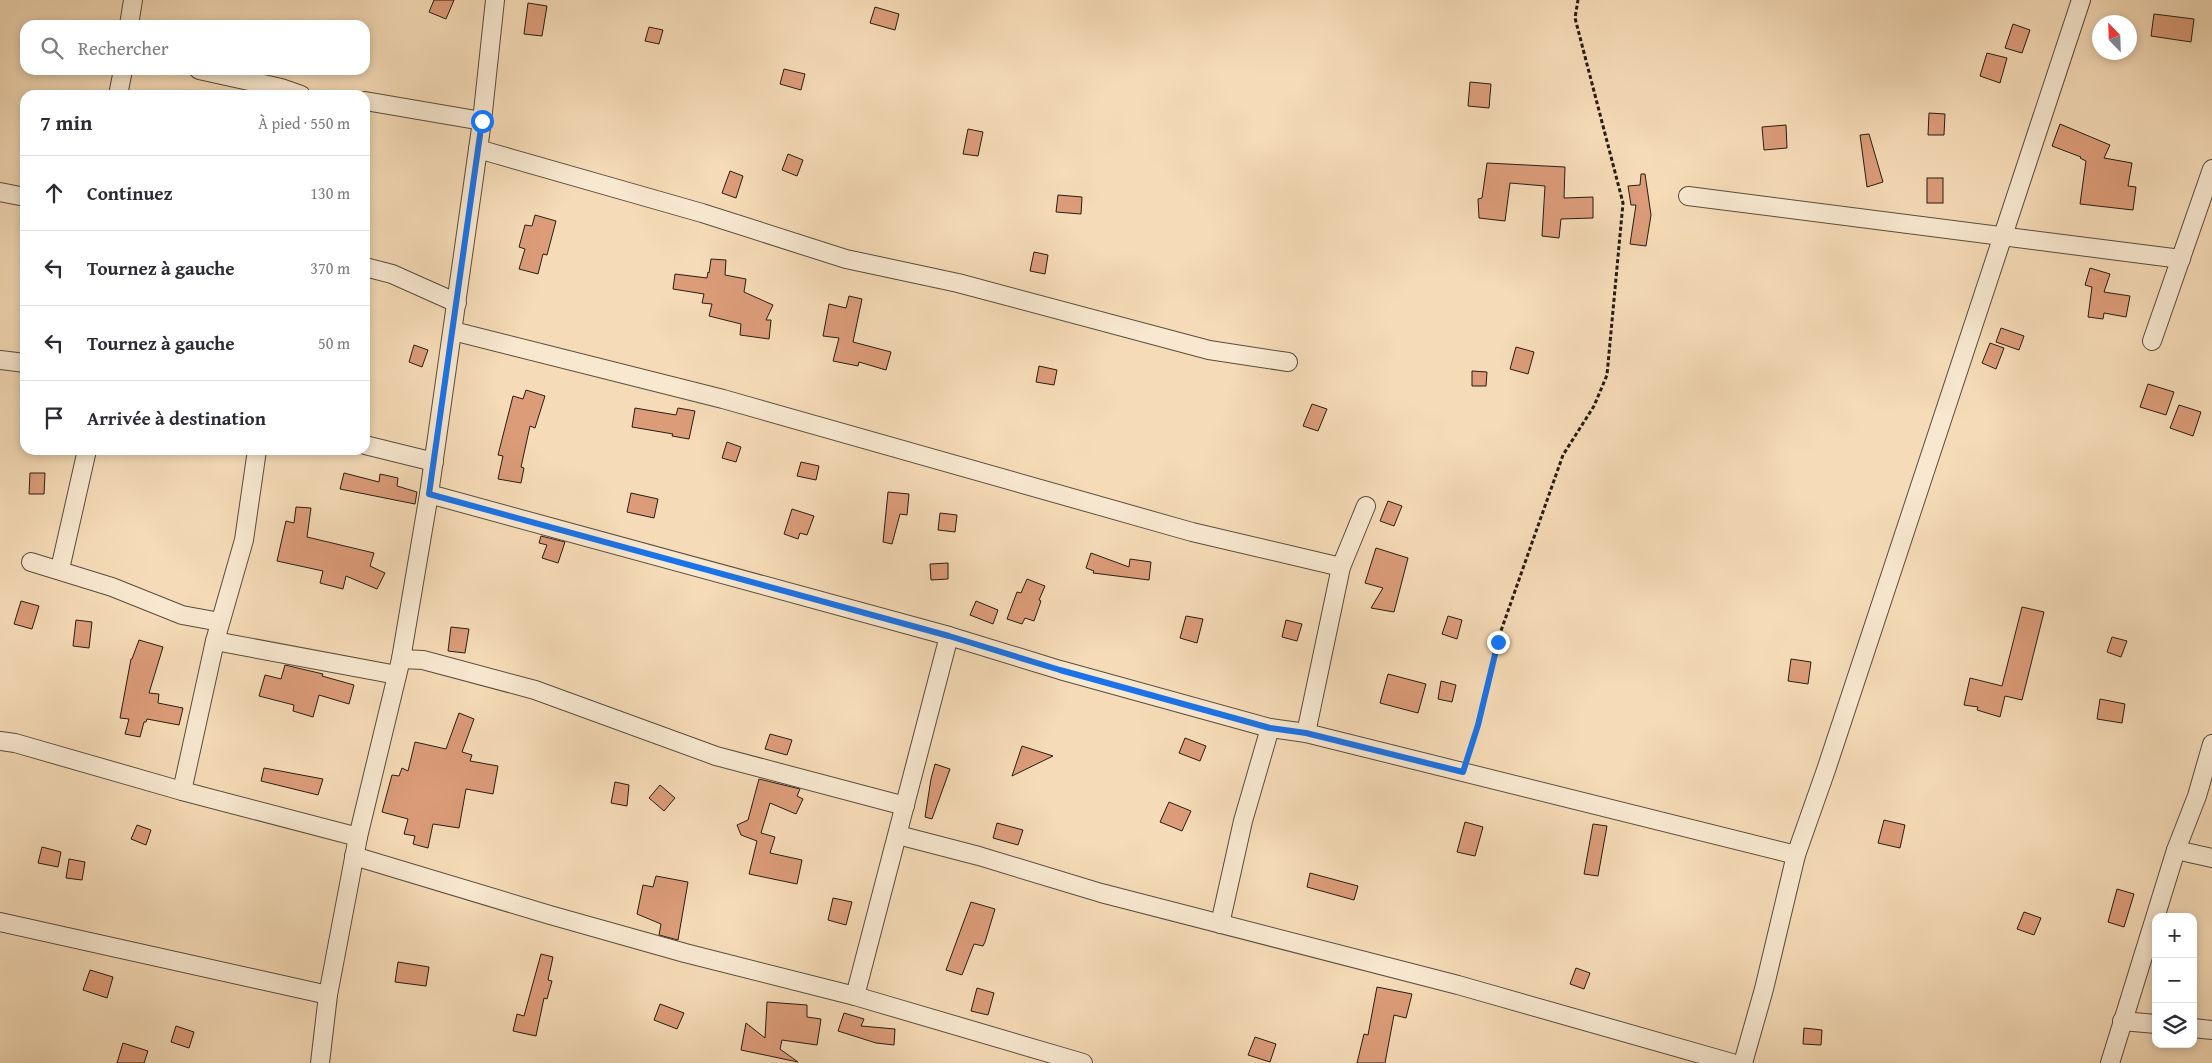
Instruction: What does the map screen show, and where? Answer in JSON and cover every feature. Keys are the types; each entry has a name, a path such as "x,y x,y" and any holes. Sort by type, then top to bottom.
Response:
{"street":[{"path":"131,20 133,0"},
{"path":"320,1063 328,995 354,856 399,667 429,494 482,121 495,0"},
{"path":"1743,1063 1764,989 1796,855 1826,770 2081,0"},
{"path":"119,90 122,75"},
{"path":"222,75 286,90"},
{"path":"370,102 482,121"},
{"path":"478,149 702,214 846,259 958,283 1209,350 1288,362"},
{"path":"2152,341 2212,169"},
{"path":"0,192 20,195"},
{"path":"1688,196 2181,259"},
{"path":"370,268 392,274 457,303"},
{"path":"453,331 723,398 1192,532 1341,567"},
{"path":"0,360 20,362"},
{"path":"370,445 434,462"},
{"path":"60,570 86,455"},
{"path":"182,791 215,641 244,540 256,455"},
{"path":"429,494 949,636 1060,670 1270,728 1306,733 1796,855"},
{"path":"1306,733 1341,567 1366,506"},
{"path":"30,562 112,587 182,615 220,622"},
{"path":"855,996 949,636"},
{"path":"215,641 399,667 423,660 535,690 716,756 905,806"},
{"path":"1220,924 1243,821 1270,728"},
{"path":"0,741 15,742 182,791 358,837"},
{"path":"2110,1063 2176,850 2197,796 2212,744"},
{"path":"898,835 980,856 1101,893 1458,985 1732,1063"},
{"path":"2176,850 2212,858"},
{"path":"354,856 455,888 667,948 855,996 1083,1063"},
{"path":"0,922 328,995"},
{"path":"2122,1021 2152,1024"},
{"path":"2197,1028 2212,1030"}],"path":[{"path":"1463,772 1478,725 1498,642 1563,455 1594,406 1608,375 1623,203 1575,18 1578,0"}],"building":[{"path":"434,0 454,0 446,19 429,12"},
{"path":"528,3 547,6 542,36 524,34"},
{"path":"875,7 899,14 895,30 870,23"},
{"path":"2154,14 2194,19 2191,42 2151,36"},
{"path":"2013,24 2030,30 2022,53 2005,48"},
{"path":"649,27 663,30 659,44 645,41"},
{"path":"1987,53 2007,58 2000,83 1980,76"},
{"path":"784,69 805,74 801,90 780,84"},
{"path":"1470,82 1491,84 1489,108 1468,106"},
{"path":"1929,113 1945,114 1944,135 1928,135"},
{"path":"2060,124 2110,145 2104,158 2132,163 2128,186 2136,187 2133,210 2080,204 2086,161 2081,157 2052,146"},
{"path":"1786,125 1787,148 1764,150 1762,127"},
{"path":"968,129 983,132 978,156 963,154"},
{"path":"1869,134 1883,182 1867,187 1860,135"},
{"path":"788,154 803,160 797,176 782,170"},
{"path":"1487,163 1565,167 1564,198 1593,197 1593,218 1561,219 1559,238 1542,236 1545,186 1510,183 1505,221 1479,218 1478,199 1482,198"},
{"path":"730,171 743,176 736,198 722,193"},
{"path":"1641,174 1645,174 1651,215 1646,246 1630,244 1636,205 1631,205 1628,186 1640,185"},
{"path":"1927,178 1943,178 1943,203 1927,203"},
{"path":"1058,195 1082,197 1081,214 1056,212"},
{"path":"535,215 556,221 547,255 543,254 538,274 519,269 525,249 519,247 525,225 532,226"},
{"path":"1034,252 1048,255 1045,274 1030,271"},
{"path":"711,259 726,260 725,275 746,279 744,292 773,305 766,320 771,320 769,339 740,335 741,324 709,316 712,304 702,303 704,294 673,289 675,274 707,278"},
{"path":"2090,268 2110,274 2104,292 2130,296 2126,317 2104,313 2103,319 2088,317 2092,287 2085,285"},
{"path":"849,296 862,299 853,342 891,352 886,370 859,362 858,366 833,361 839,338 823,336 829,304 846,308"},
{"path":"2001,328 2024,336 2019,350 1996,342"},
{"path":"1990,343 2004,348 1996,369 1982,363"},
{"path":"414,345 428,350 422,367 409,362"},
{"path":"1516,347 1534,352 1528,374 1510,369"},
{"path":"1039,366 1057,370 1054,385 1036,382"},
{"path":"1472,371 1487,372 1486,386 1472,386"},
{"path":"2148,384 2174,392 2166,415 2140,407"},
{"path":"526,390 545,396 535,428 530,426 521,467 524,468 521,483 498,479 503,456 498,455 513,396 523,399"},
{"path":"1312,404 1327,409 1318,431 1303,426"},
{"path":"2179,405 2201,412 2193,436 2170,428"},
{"path":"635,408 676,415 678,408 695,411 689,439 672,436 673,434 632,427"},
{"path":"727,442 741,447 736,462 722,458"},
{"path":"801,462 819,466 816,480 797,476"},
{"path":"30,473 45,473 44,494 29,494"},
{"path":"344,473 379,482 380,474 398,478 397,486 417,492 415,504 340,489"},
{"path":"888,492 909,494 907,515 900,514 892,544 883,542"},
{"path":"631,493 658,499 654,518 627,512"},
{"path":"1388,501 1402,506 1394,526 1380,521"},
{"path":"296,507 311,508 307,537 374,553 370,566 385,573 377,589 346,576 343,589 320,583 323,571 277,561 286,521 294,523"},
{"path":"792,509 814,516 807,535 800,533 798,539 784,534"},
{"path":"940,513 957,515 955,532 938,530"},
{"path":"541,536 565,542 558,563 542,558 547,545 539,543"},
{"path":"1376,548 1408,558 1394,612 1371,608 1383,588 1365,583"},
{"path":"1091,553 1129,567 1130,559 1151,562 1149,580 1093,573 1094,571 1086,568"},
{"path":"948,563 948,579 931,580 930,564"},
{"path":"1027,579 1045,586 1039,600 1041,601 1034,621 1025,618 1022,624 1007,619 1017,592 1021,593"},
{"path":"21,601 39,606 32,629 14,624"},
{"path":"976,601 998,610 993,624 970,615"},
{"path":"2022,607 2044,612 2022,700 2005,696 2000,717 1977,710 1978,707 1964,705 1970,678 2002,686"},
{"path":"1186,616 1203,619 1197,643 1180,638"},
{"path":"1448,616 1462,620 1457,639 1442,634"},
{"path":"76,620 92,622 89,648 73,646"},
{"path":"1286,620 1302,624 1297,641 1282,637"},
{"path":"451,627 469,629 465,653 448,651"},
{"path":"2112,637 2127,641 2121,657 2107,652"},
{"path":"139,640 163,647 149,693 159,694 158,703 183,708 179,725 147,719 144,722 140,737 125,734 129,719 120,718 131,659"},
{"path":"1791,659 1811,662 1808,684 1788,681"},
{"path":"285,665 323,674 322,676 354,685 349,704 319,695 313,717 293,711 294,705 259,696 265,675 281,679"},
{"path":"1388,674 1426,684 1418,713 1380,703"},
{"path":"1441,681 1456,685 1452,702 1438,699"},
{"path":"2100,699 2125,704 2122,723 2097,719"},
{"path":"459,713 474,719 462,752 472,755 470,761 498,766 493,794 466,789 459,828 433,824 428,848 413,844 415,836 404,834 408,819 382,812 392,775 399,776 402,768 408,771 415,742 446,749"},
{"path":"770,734 792,740 787,755 765,749"},
{"path":"1185,738 1206,746 1200,761 1179,753"},
{"path":"1022,746 1053,756 1012,776"},
{"path":"935,764 950,769 932,819 925,817"},
{"path":"264,768 323,779 318,795 261,781"},
{"path":"759,779 800,789 797,796 803,799 796,814 770,803 761,833 775,837 770,853 802,860 797,884 749,874 757,841 741,835 737,825 748,820"},
{"path":"615,782 629,785 627,806 611,803"},
{"path":"660,785 675,798 664,811 649,798"},
{"path":"1169,802 1191,811 1182,831 1160,822"},
{"path":"1884,820 1905,825 1900,848 1878,843"},
{"path":"1465,822 1483,827 1475,856 1457,852"},
{"path":"997,823 1023,830 1018,845 993,838"},
{"path":"1593,824 1607,826 1598,876 1584,874"},
{"path":"137,825 151,830 146,845 131,839"},
{"path":"42,847 61,852 58,867 38,863"},
{"path":"69,859 85,862 82,880 66,878"},
{"path":"1310,873 1358,886 1354,900 1307,887"},
{"path":"656,876 688,882 678,940 659,935 661,924 637,914 643,885 653,887"},
{"path":"2117,889 2134,894 2124,927 2108,922"},
{"path":"833,898 852,902 846,925 828,920"},
{"path":"971,902 995,909 983,946 974,944 962,975 946,970"},
{"path":"2024,912 2041,918 2034,935 2017,929"},
{"path":"541,954 553,957 548,980 552,981 547,999 544,998 536,1036 513,1031 517,1014 524,1016"},
{"path":"398,962 429,967 426,986 395,982"},
{"path":"1576,968 1590,973 1584,989 1570,984"},
{"path":"90,970 113,977 107,998 83,990"},
{"path":"1377,987 1412,994 1406,1018 1394,1015 1385,1063 1357,1063 1364,1034 1368,1035"},
{"path":"977,988 994,993 988,1015 971,1011"},
{"path":"767,1002 807,1005 807,1017 821,1019 817,1045 782,1040 780,1049 798,1062 741,1050 746,1023 765,1038"},
{"path":"660,1004 684,1013 677,1029 654,1020"},
{"path":"844,1013 864,1019 861,1026 895,1029 894,1045 876,1043 838,1031"},
{"path":"176,1026 194,1032 189,1048 171,1042"},
{"path":"1804,1028 1822,1030 1821,1045 1803,1044"},
{"path":"1255,1037 1276,1044 1270,1062 1248,1055"},
{"path":"123,1043 148,1051 144,1063 117,1063"}],"route":[{"path":"482,121 429,494 849,608 1060,670 1270,728 1306,733 1463,772 1478,725 1498,642"}]}
